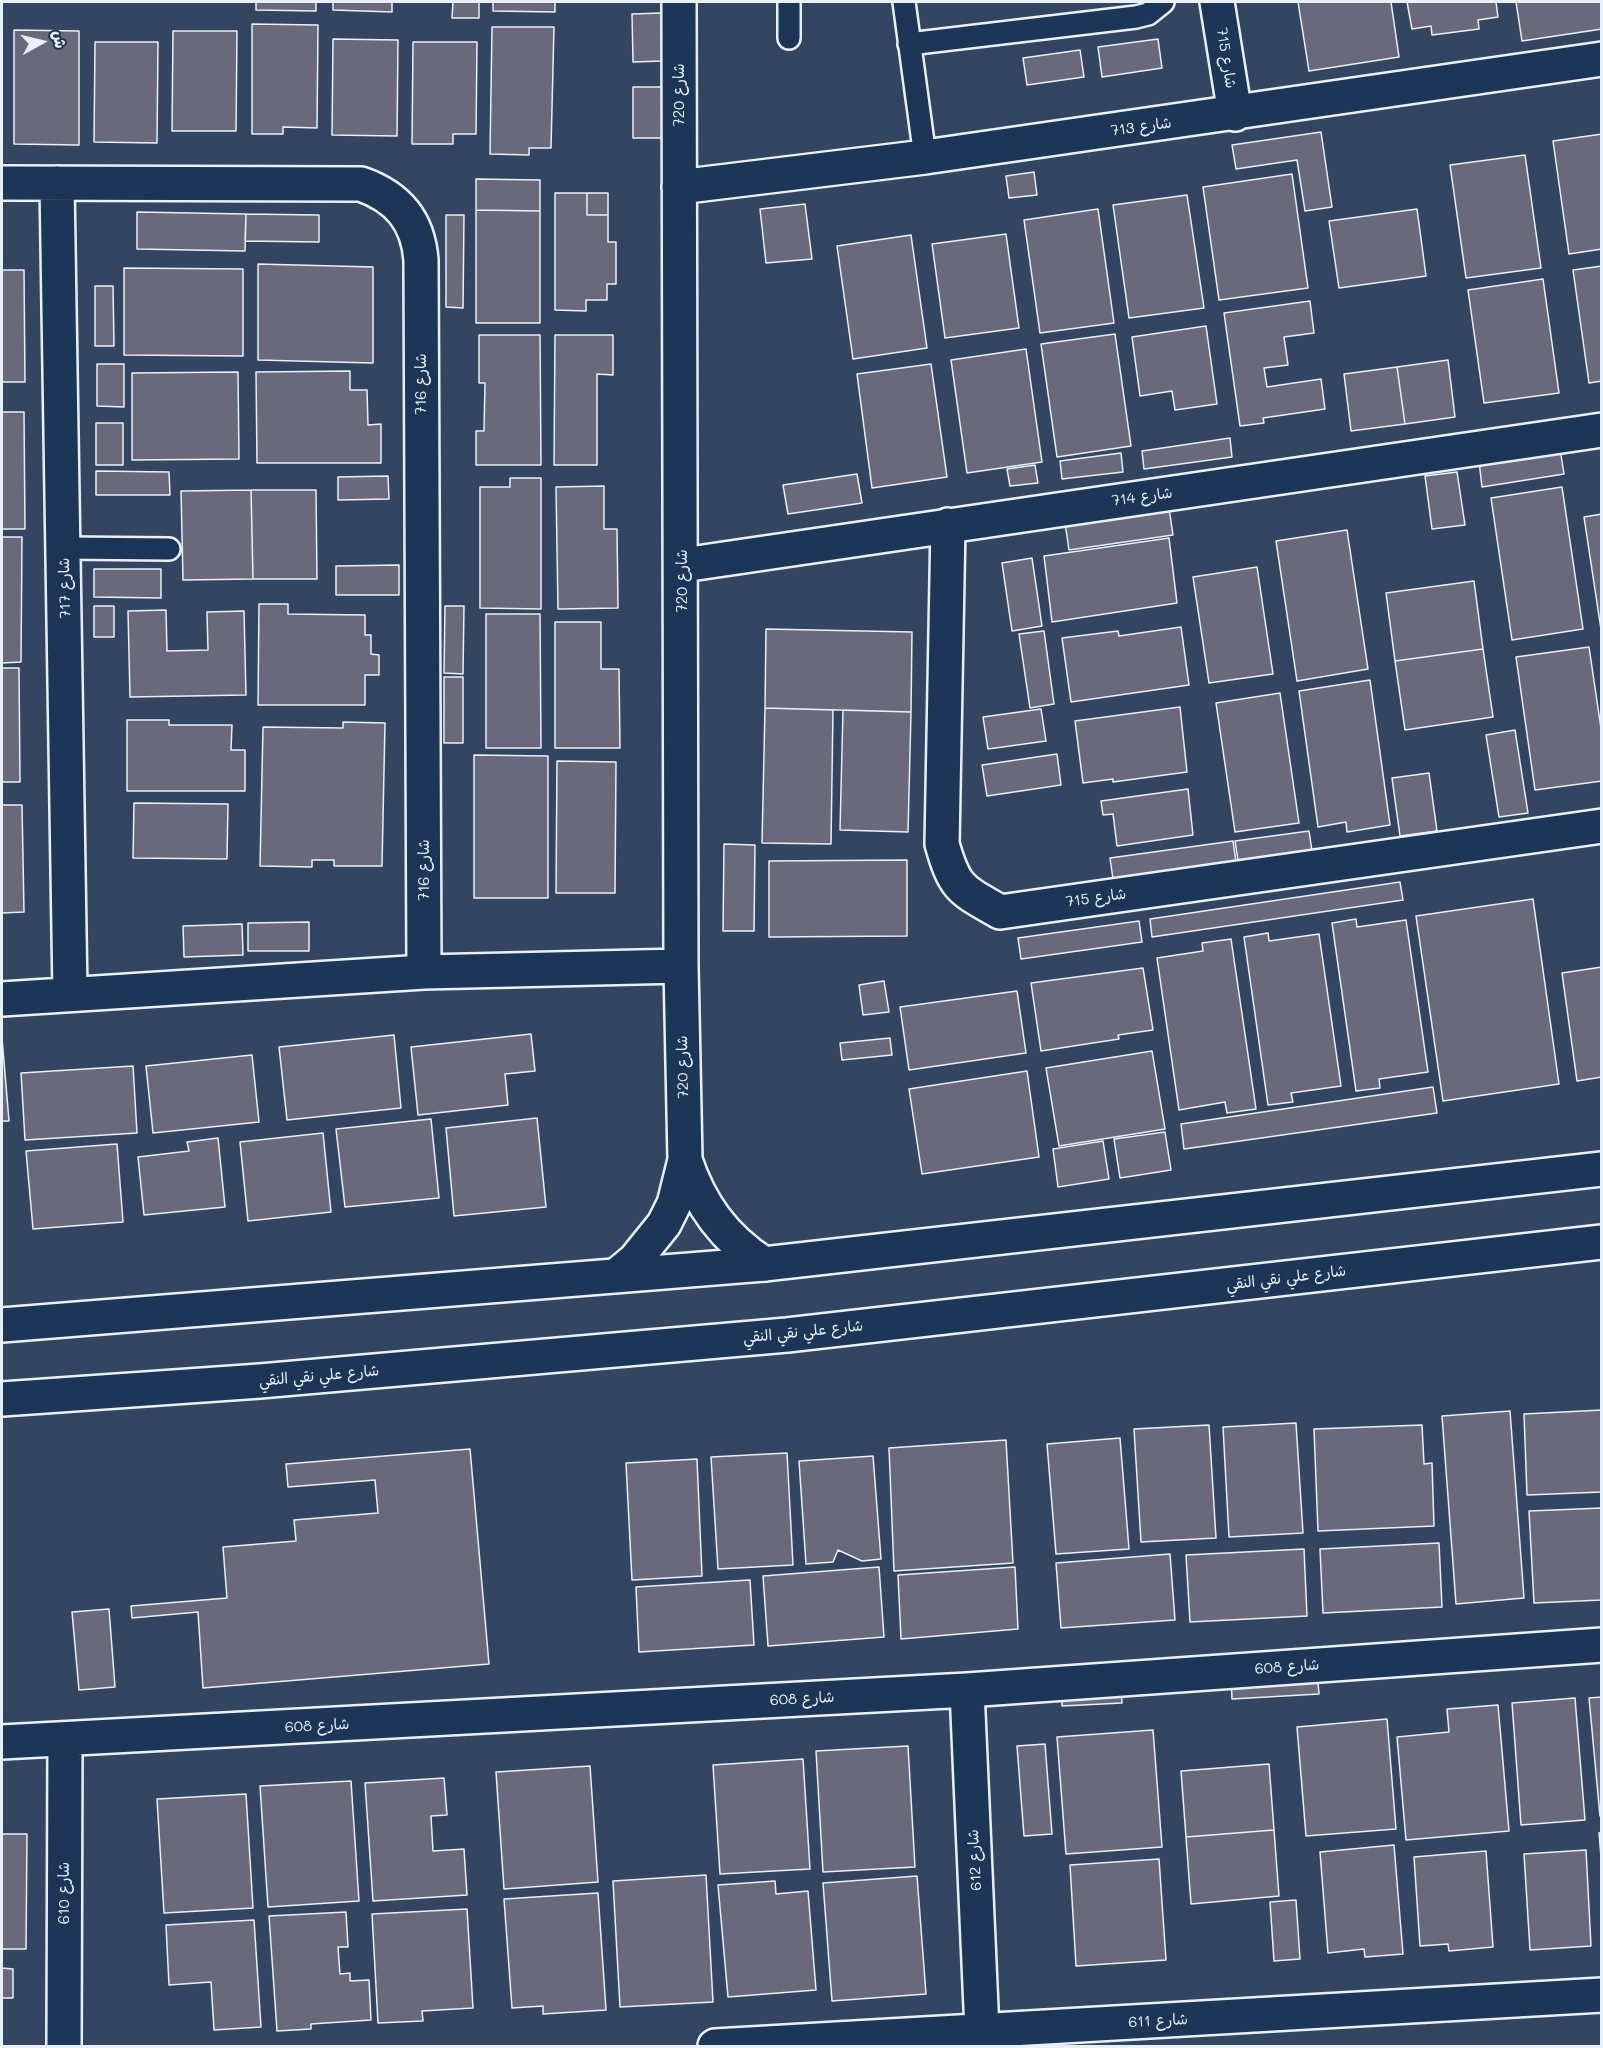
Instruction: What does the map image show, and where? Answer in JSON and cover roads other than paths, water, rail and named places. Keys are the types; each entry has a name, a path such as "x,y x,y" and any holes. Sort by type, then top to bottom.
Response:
{"street":[{"name":"شارع 720","path":"617,1275 635,1260 664,1224 674,1204 685,1160 681,966 683,565 679,2"},
{"name":"شارع 715","path":"1217,2 1235,114"},
{"name":"شارع 713","path":"679,187 925,157 1235,114 1602,59"},
{"name":"شارع 716","path":"2,183 361,184 392,199 414,226 421,260 424,972"},
{"name":"شارع 717","path":"57,183 65,548 70,994"},
{"name":"شارع 714","path":"683,565 1602,430"},
{"name":"شارع 715","path":"948,525 942,844 950,871 963,891 1000,912 1602,826"},
{"path":"2,999 424,972 681,966"},
{"name":"شارع 720","path":"685,1160 692,1180 712,1218 745,1251 764,1264"},
{"path":"2,1325 764,1264 1602,1169"},
{"name":"شارع علي نقي النقي","path":"2,1399 260,1381 787,1335 1602,1242"},
{"name":"شارع 608","path":"2,1742 967,1690 1602,1645"},
{"name":"شارع 612","path":"967,1690 982,2031"},
{"name":"شارع 610","path":"64,2046 65,1739"},
{"name":"شارع 611","path":"714,2046 1602,1995"}],"lane":[{"path":"789,2 789,38"},
{"path":"904,2 925,157"},
{"path":"909,44 1136,17 1148,14 1163,2"},
{"path":"65,548 169,549"}]}
